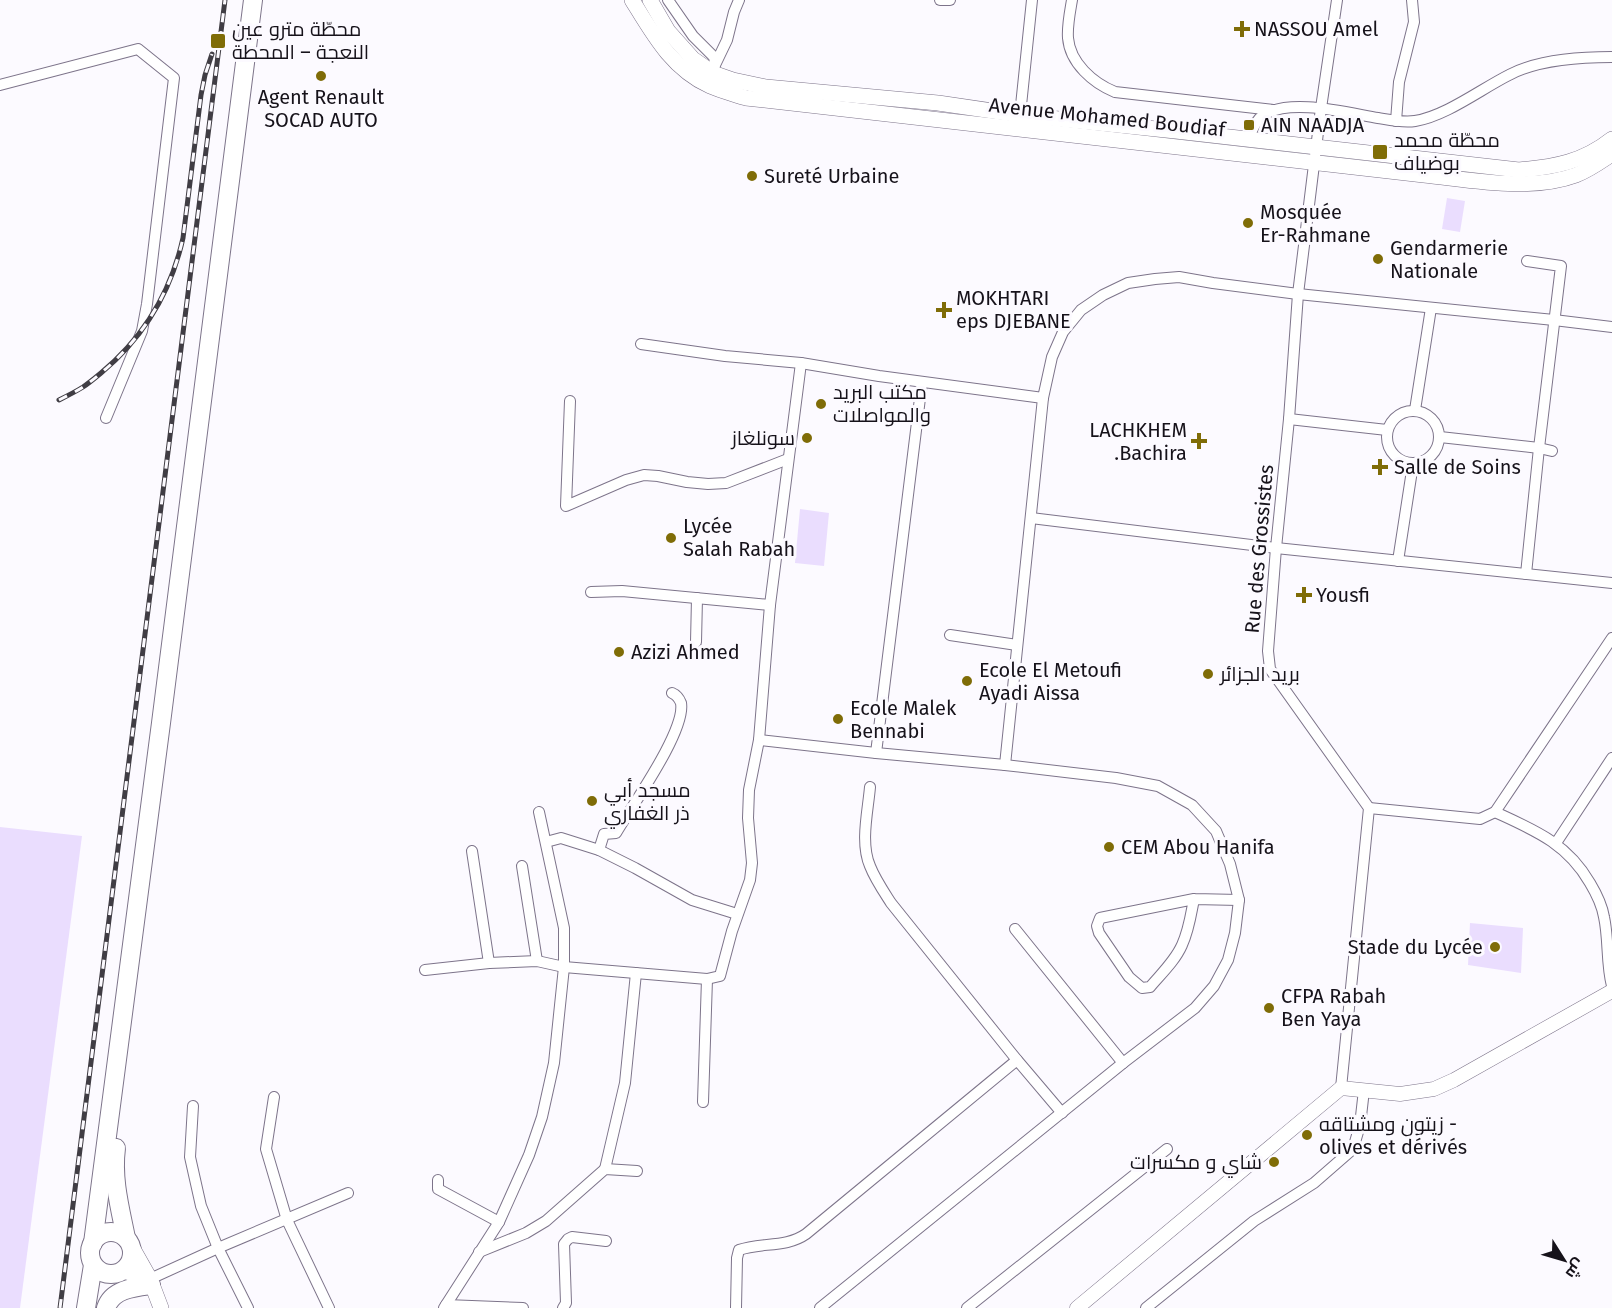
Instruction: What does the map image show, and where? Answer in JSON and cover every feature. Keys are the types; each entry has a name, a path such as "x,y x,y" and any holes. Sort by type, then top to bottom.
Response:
{"main road":[{"path":"94,1308 104,1288 130,1265 133,1257 116,1187 115,1156 132,979 160,735 253,0"},
{"path":"86,1308 93,1265 90,1254 132,979 261,0"},
{"name":"Avenue Mohamed Boudiaf","path":"632,0 661,46 692,76 713,75 766,87 938,103 1020,115 1248,140 1424,175 1513,183 1536,184 1577,175 1612,154"},
{"name":"Avenue Mohamed Boudiaf","path":"650,0 668,31 693,59 746,98 1315,155 1519,170 1546,168 1580,159 1612,138"},
{"path":"93,1242 105,1233 120,1233 130,1244 151,1282 161,1308"},
{"path":"93,1265 104,1274 120,1273 151,1282"},
{"path":"106,1308 107,1302 123,1291 151,1282"}],"street":[{"path":"668,0 693,36 712,55 713,75"},
{"path":"713,75 739,0"},
{"path":"940,0 950,0"},
{"path":"1020,115 1032,0"},
{"path":"1072,0 1068,37 1071,52 1082,69 1100,86 1115,92 1275,110 1289,107 1321,108 1396,121 1414,121 1451,107 1511,73 1526,68 1593,57 1612,57"},
{"name":"Rue des Grossistes","path":"1337,0 1298,294 1268,651 1270,669 1369,808"},
{"path":"1396,121 1399,82 1414,22 1412,0"},
{"path":"0,85 138,50 174,78 142,331 106,418"},
{"name":"Avenue Mohamed Boudiaf","path":"1248,140 1259,119 1275,110"},
{"path":"1526,574 1561,266 1527,261"},
{"path":"1005,765 1043,398 1052,357 1064,332 1081,310 1103,295 1128,283 1179,277 1298,294 1612,327"},
{"path":"1415,410 1431,308"},
{"path":"640,344 725,356 801,363 1043,398"},
{"path":"425,970 489,963 537,961 564,967 707,979 720,976 737,914 750,880 752,863 748,818 749,790 759,740 770,605 801,363"},
{"path":"876,753 922,382"},
{"path":"570,401 566,506 626,480 644,475 708,484 726,483 788,459"},
{"path":"1415,410 1430,416 1440,436 1438,447 1432,456 1423,462 1413,464 1395,457 1386,440 1390,423 1401,413 1415,410"},
{"path":"1289,419 1387,430"},
{"path":"1440,436 1552,451"},
{"path":"1398,561 1413,464"},
{"path":"1031,518 1276,548 1612,583"},
{"path":"591,592 622,591 770,605"},
{"path":"696,642 697,598"},
{"path":"950,636 1017,645"},
{"path":"1077,1308 1341,1088 1369,808 1480,819 1495,812 1612,638"},
{"path":"598,850 604,834 616,833 663,757 679,718 681,705 678,696 672,693"},
{"path":"759,740 1005,765 1116,778 1158,786 1192,805 1216,831 1230,864 1239,900 1235,933 1228,960 1214,986 1195,1008 1123,1063 819,1308"},
{"path":"1556,843 1612,758"},
{"path":"870,787 867,854 870,867 891,903 1062,1113"},
{"path":"445,1306 499,1222 529,1155 542,1117 554,1063 564,967 564,928 539,812"},
{"path":"1341,1088 1400,1094 1434,1089 1454,1080 1612,989 1608,970 1604,915 1596,893 1585,875 1572,857 1556,843 1535,830 1495,812"},
{"path":"546,842 561,838 598,850 692,900 737,914"},
{"path":"472,851 489,963"},
{"path":"522,866 537,961"},
{"path":"1194,898 1188,929 1181,947 1150,987 1142,988 1129,977 1099,933 1097,926 1100,918 1194,898 1239,900"},
{"path":"1015,929 1123,1063"},
{"path":"479,1252 526,1233 546,1221 605,1170 625,1083 636,973"},
{"path":"703,1102 707,979"},
{"path":"736,1308 736,1258 739,1250 788,1242 806,1234 1017,1060"},
{"path":"1146,1308 1254,1221 1314,1183 1353,1149 1360,1125 1364,1090"},
{"path":"274,1098 266,1149 287,1220 329,1308"},
{"path":"193,1106 190,1157 201,1206 218,1248 248,1308"},
{"path":"967,1308 1167,1149"},
{"path":"605,1170 637,1171"},
{"path":"438,1180 438,1190 499,1222"},
{"path":"151,1282 218,1248 348,1192"},
{"path":"563,1308 566,1303 564,1244 572,1236 606,1241"},
{"path":"445,1306 523,1308"}],"shaded area":[{"path":"1447,198 1465,201 1460,232 1442,229"},
{"path":"800,509 829,513 824,566 795,563"},
{"path":"0,827 82,836 20,1308 0,1308"},
{"name":"Stade du Lycée","path":"1470,923 1523,928 1521,973 1468,965"}],"railway":[{"path":"60,1308 225,0"},
{"path":"59,400 90,382 130,345 153,313 171,277 183,238 201,95 212,54"}],"place":[{"name":"NASSOU Amel","path":"1242,29"},
{"name":"محطّة مترو عين النعجة – المحطة","path":"218,41"},
{"name":"Agent Renault SOCAD AUTO","path":"321,76"},
{"name":"AIN NAADJA","path":"1249,125"},
{"name":"محطّة محمد بوضياف","path":"1380,152"},
{"name":"Sureté Urbaine","path":"752,176"},
{"name":"Mosquée Er-Rahmane","path":"1248,223"},
{"name":"Gendarmerie Nationale","path":"1378,259"},
{"name":"MOKHTARI eps DJEBANE","path":"944,310"},
{"name":"مكتب البريد والمواصلات","path":"821,404"},
{"name":"سونلغاز","path":"807,438"},
{"name":"LACHKHEM .Bachira","path":"1199,441"},
{"name":"Salle de Soins","path":"1380,467"},
{"name":"Lycée Salah Rabah","path":"671,538"},
{"name":"Yousfi","path":"1304,595"},
{"name":"Azizi Ahmed","path":"619,652"},
{"name":"بريد الجزائر","path":"1208,674"},
{"name":"Ecole El Metoufi Ayadi Aissa","path":"967,681"},
{"name":"Ecole Malek Bennabi","path":"838,719"},
{"name":"مسجد أبي ذر الغفاري","path":"592,801"},
{"name":"CEM Abou Hanifa","path":"1109,847"},
{"name":"Stade du Lycée","path":"1495,947"},
{"name":"CFPA Rabah Ben Yaya","path":"1269,1008"},
{"name":"زيتون ومشتاقه - olives et dérivés","path":"1307,1135"},
{"name":"شاي و مكسرات","path":"1274,1162"}]}
